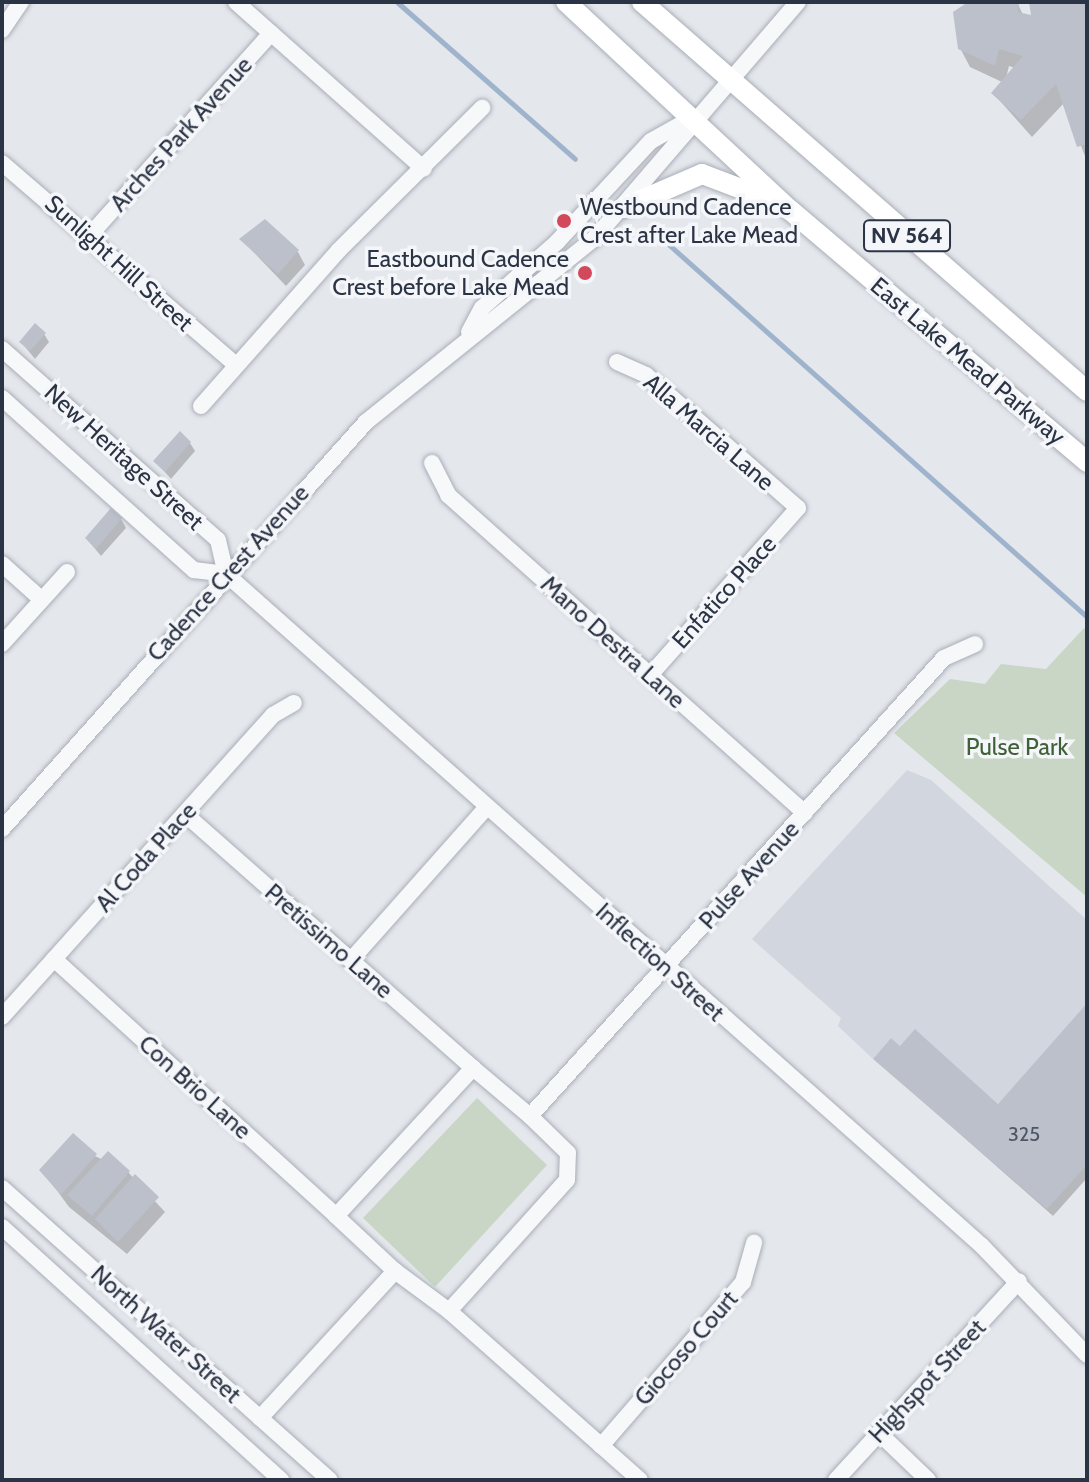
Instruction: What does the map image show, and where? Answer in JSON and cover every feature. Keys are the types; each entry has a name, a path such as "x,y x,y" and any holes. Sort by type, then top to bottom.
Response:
{"main road":[{"name":"East Lake Mead Parkway","path":"566,2 695,117 790,210 1087,462"},
{"name":"NV 564","path":"642,2 1087,391"},
{"path":"623,208 702,174 790,210"}],"street":[{"path":"2,30 21,2"},
{"path":"236,2 424,169"},
{"path":"695,117 798,2"},
{"name":"Arches Park Avenue","path":"90,235 271,33"},
{"path":"201,406 235,364 482,108"},
{"name":"Cadence Crest Avenue","path":"469,332 492,325 550,279 623,208 695,117"},
{"name":"Cadence Crest Avenue","path":"2,829 226,574 366,422 469,332 482,308 557,242 651,141 695,117"},
{"name":"Sunlight Hill Street","path":"2,163 90,235 235,364"},
{"name":"New Heritage Street","path":"2,349 218,540 226,574 194,570 2,398"},
{"name":"Alla Marcia Lane","path":"617,362 646,375 798,508"},
{"name":"Mano Destra Lane","path":"432,463 448,495 805,813"},
{"name":"Enfatico Place","path":"650,675 798,508"},
{"path":"2,564 41,599"},
{"path":"2,644 67,572"},
{"name":"Inflection Street","path":"226,574 1019,1281 1087,1355"},
{"name":"Pulse Avenue","path":"530,1116 944,658 975,644"},
{"name":"Al Coda Place","path":"2,1017 273,715 294,703"},
{"path":"351,960 486,808"},
{"name":"Pretissimo Lane","path":"185,814 473,1068"},
{"name":"Con Brio Lane","path":"54,959 336,1216"},
{"path":"449,1311 567,1180 568,1153 473,1068 336,1216 395,1271 449,1311 640,1480"},
{"name":"North Water Street","path":"2,1188 330,1480"},
{"name":"North Water Street","path":"2,1227 281,1480"},
{"name":"Giocoso Court","path":"601,1446 743,1282 754,1243"},
{"path":"260,1418 395,1271"},
{"name":"Highspot Street","path":"836,1480 1019,1281"},
{"path":"879,1433 928,1480"}],"shaded area":[{"path":"907,770 931,780 1087,920 1087,1003 998,1104 916,1030 900,1046 891,1038 873,1059 838,1026 841,1018 752,939"}],"green space":[{"name":"Pulse Park","path":"1084,628 1087,631 1087,897 894,733 950,679 985,684 1001,664 1046,669"},
{"path":"477,1098 547,1165 435,1287 363,1218"}],"building":[{"path":"968,2 1019,2 1018,12 1031,15 1029,2 1087,2 1087,144 1077,147 1056,84 1021,120 991,93 1023,56 999,49 995,66 958,49 953,12"},
{"path":"265,219 299,250 278,274 239,239"},
{"path":"35,323 46,333 30,351 19,342"},
{"path":"180,431 191,442 165,472 153,461"},
{"path":"111,508 122,518 96,549 85,538"},
{"path":"1087,1003 1087,1165 1047,1209 873,1059 891,1038 900,1046 915,1029 998,1104"},
{"path":"73,1133 97,1154 61,1195 39,1170"},
{"path":"108,1151 130,1171 92,1216 67,1195"},
{"path":"135,1174 159,1197 118,1242 95,1219"}],"waterway":[{"path":"397,2 575,159"},
{"path":"658,235 1087,617"}],"place":[{"name":"Westbound Cadence Crest after Lake Mead","path":"564,221"},
{"name":"Eastbound Cadence Crest before Lake Mead","path":"585,273"}]}
